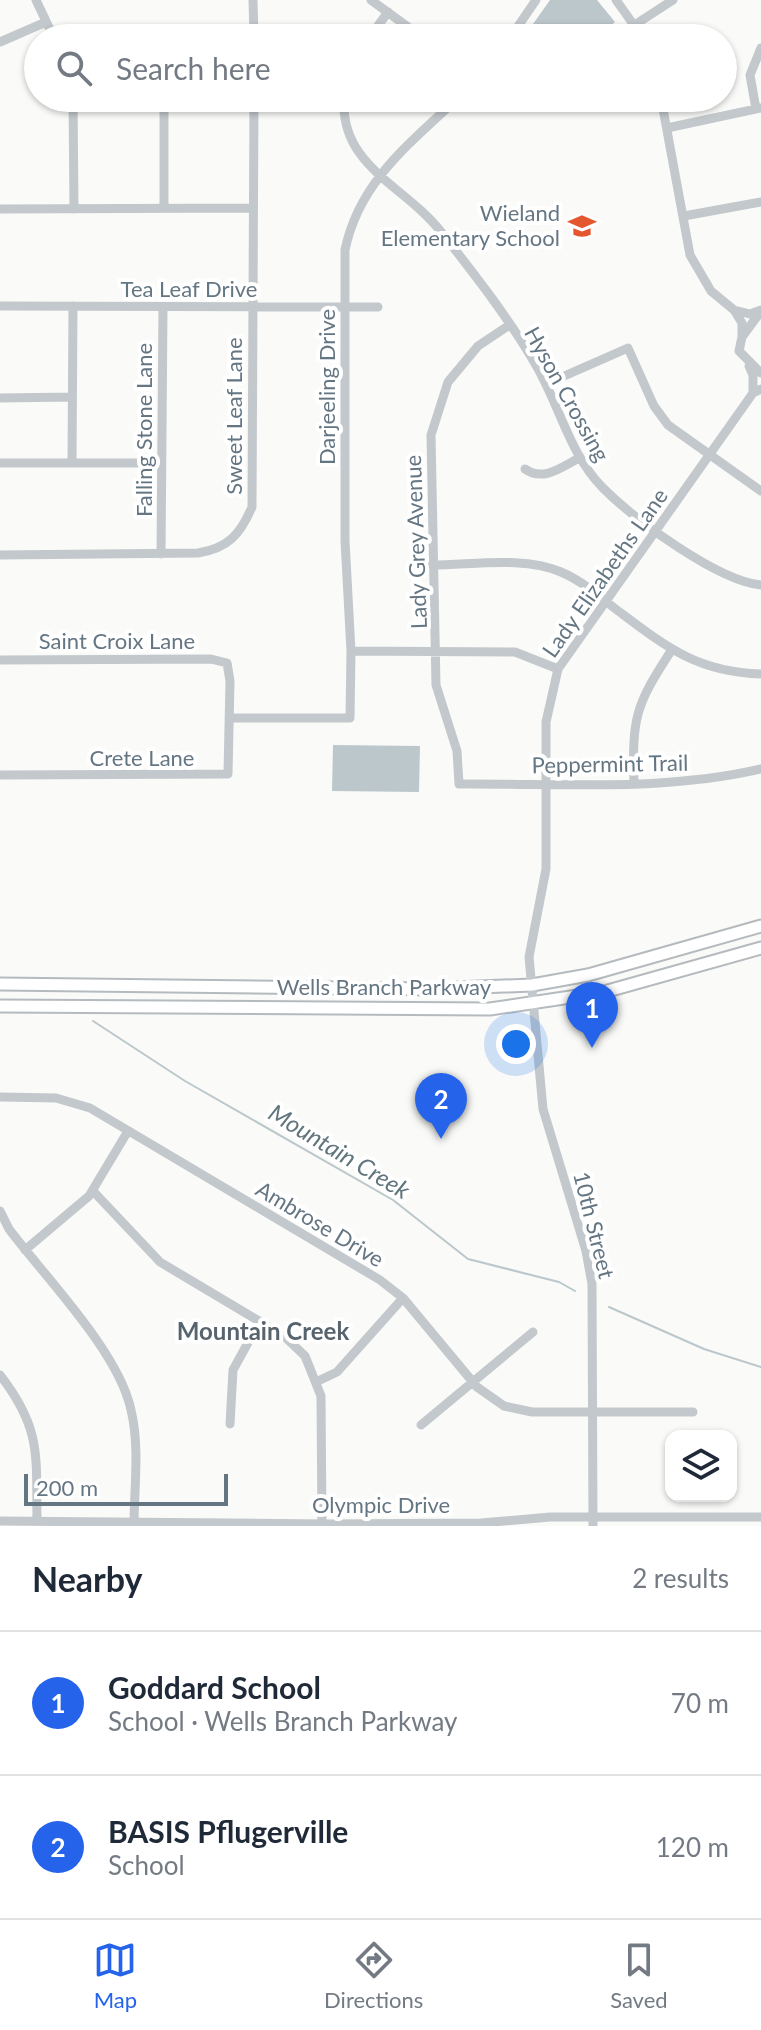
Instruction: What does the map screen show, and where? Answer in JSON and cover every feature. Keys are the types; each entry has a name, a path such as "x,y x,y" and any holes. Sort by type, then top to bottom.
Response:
{"main road":[{"name":"Wells Branch Parkway","path":"0,984 429,989 532,985 588,975 761,926"},
{"name":"Wells Branch Parkway","path":"0,1006 436,1010 533,1005 604,992 761,948"}],"street":[{"path":"36,0 46,22 41,24"},
{"path":"253,0 254,24"},
{"path":"371,0 404,24"},
{"path":"520,24 536,0"},
{"path":"616,0 636,24 673,0"},
{"path":"379,24 388,12"},
{"path":"0,42 24,32"},
{"path":"667,128 758,108 750,75 756,52 761,48"},
{"path":"73,112 74,209"},
{"path":"164,112 164,208"},
{"name":"Sweet Leaf Lane","path":"0,555 161,554 217,550 243,528 252,507 254,112"},
{"name":"Hyson Crossing","path":"344,112 345,132 353,147 379,174 421,208 442,232 508,326 546,384 579,458 604,489 721,575 761,585"},
{"name":"Darjeeling Drive","path":"230,718 350,718 351,651 345,541 345,250 361,199 379,174 443,112"},
{"path":"664,112 696,270 711,291 734,310 750,314 761,311"},
{"path":"684,216 761,202"},
{"path":"0,209 253,208"},
{"name":"Tea Leaf Drive","path":"0,306 378,307"},
{"path":"72,463 73,306"},
{"name":"Falling Stone Lane","path":"161,554 163,307"},
{"name":"Lady Elizabeths Lane","path":"532,985 529,957 546,869 546,722 558,669 757,391 753,375 739,351 742,323 734,310"},
{"path":"742,337 761,311"},
{"name":"Lady Grey Avenue","path":"459,784 457,751 436,685 431,435 437,407 448,382 466,358 508,326"},
{"path":"546,384 628,348 660,416 708,457 761,491"},
{"path":"747,363 761,373"},
{"path":"0,398 72,397"},
{"path":"525,469 532,474 545,474 579,458"},
{"path":"0,463 161,463"},
{"path":"432,565 547,568 578,582 671,651 699,665 729,673 761,674"},
{"path":"351,651 515,652 558,669"},
{"path":"634,784 635,714 644,692 671,651"},
{"name":"Saint Croix Lane","path":"0,660 211,659 227,663 230,718"},
{"name":"Crete Lane","path":"0,775 228,774 230,718"},
{"name":"Peppermint Trail","path":"459,784 698,781 761,769"},
{"name":"10th Street","path":"532,985 543,1109 590,1270 593,1521"},
{"name":"Ambrose Drive","path":"0,1097 77,1102 371,1274 403,1298 473,1383 495,1401 515,1410 693,1412"},
{"path":"25,1250 72,1214 93,1191 128,1131"},
{"path":"93,1191 160,1262 296,1346 318,1381 322,1525"},
{"path":"0,1211 25,1250 103,1351 125,1390 135,1442 134,1524"},
{"path":"318,1381 337,1372 403,1298"},
{"path":"230,1424 233,1370 260,1321"},
{"path":"421,1425 533,1332"},
{"path":"0,1375 22,1404 33,1428 37,1521"},
{"name":"Olympic Drive","path":"0,1521 322,1525 761,1517"}],"shaded area":[{"path":"550,0 597,0 615,22 612,24 533,24"},
{"path":"333,745 420,746 419,792 332,791"}],"waterway":[{"name":"Mountain Creek","path":"93,1021 185,1081 393,1200 468,1259 559,1282 575,1291"},
{"name":"Mountain Creek","path":"609,1307 704,1349 761,1367"}],"place":[{"name":"Wieland Elementary School","path":"582,226"},
{"name":"Goddard School","path":"592,1048"},
{"name":"BASIS Pflugerville","path":"441,1139"}],"district":[{"name":"Mountain Creek","path":"263,1332"}]}
